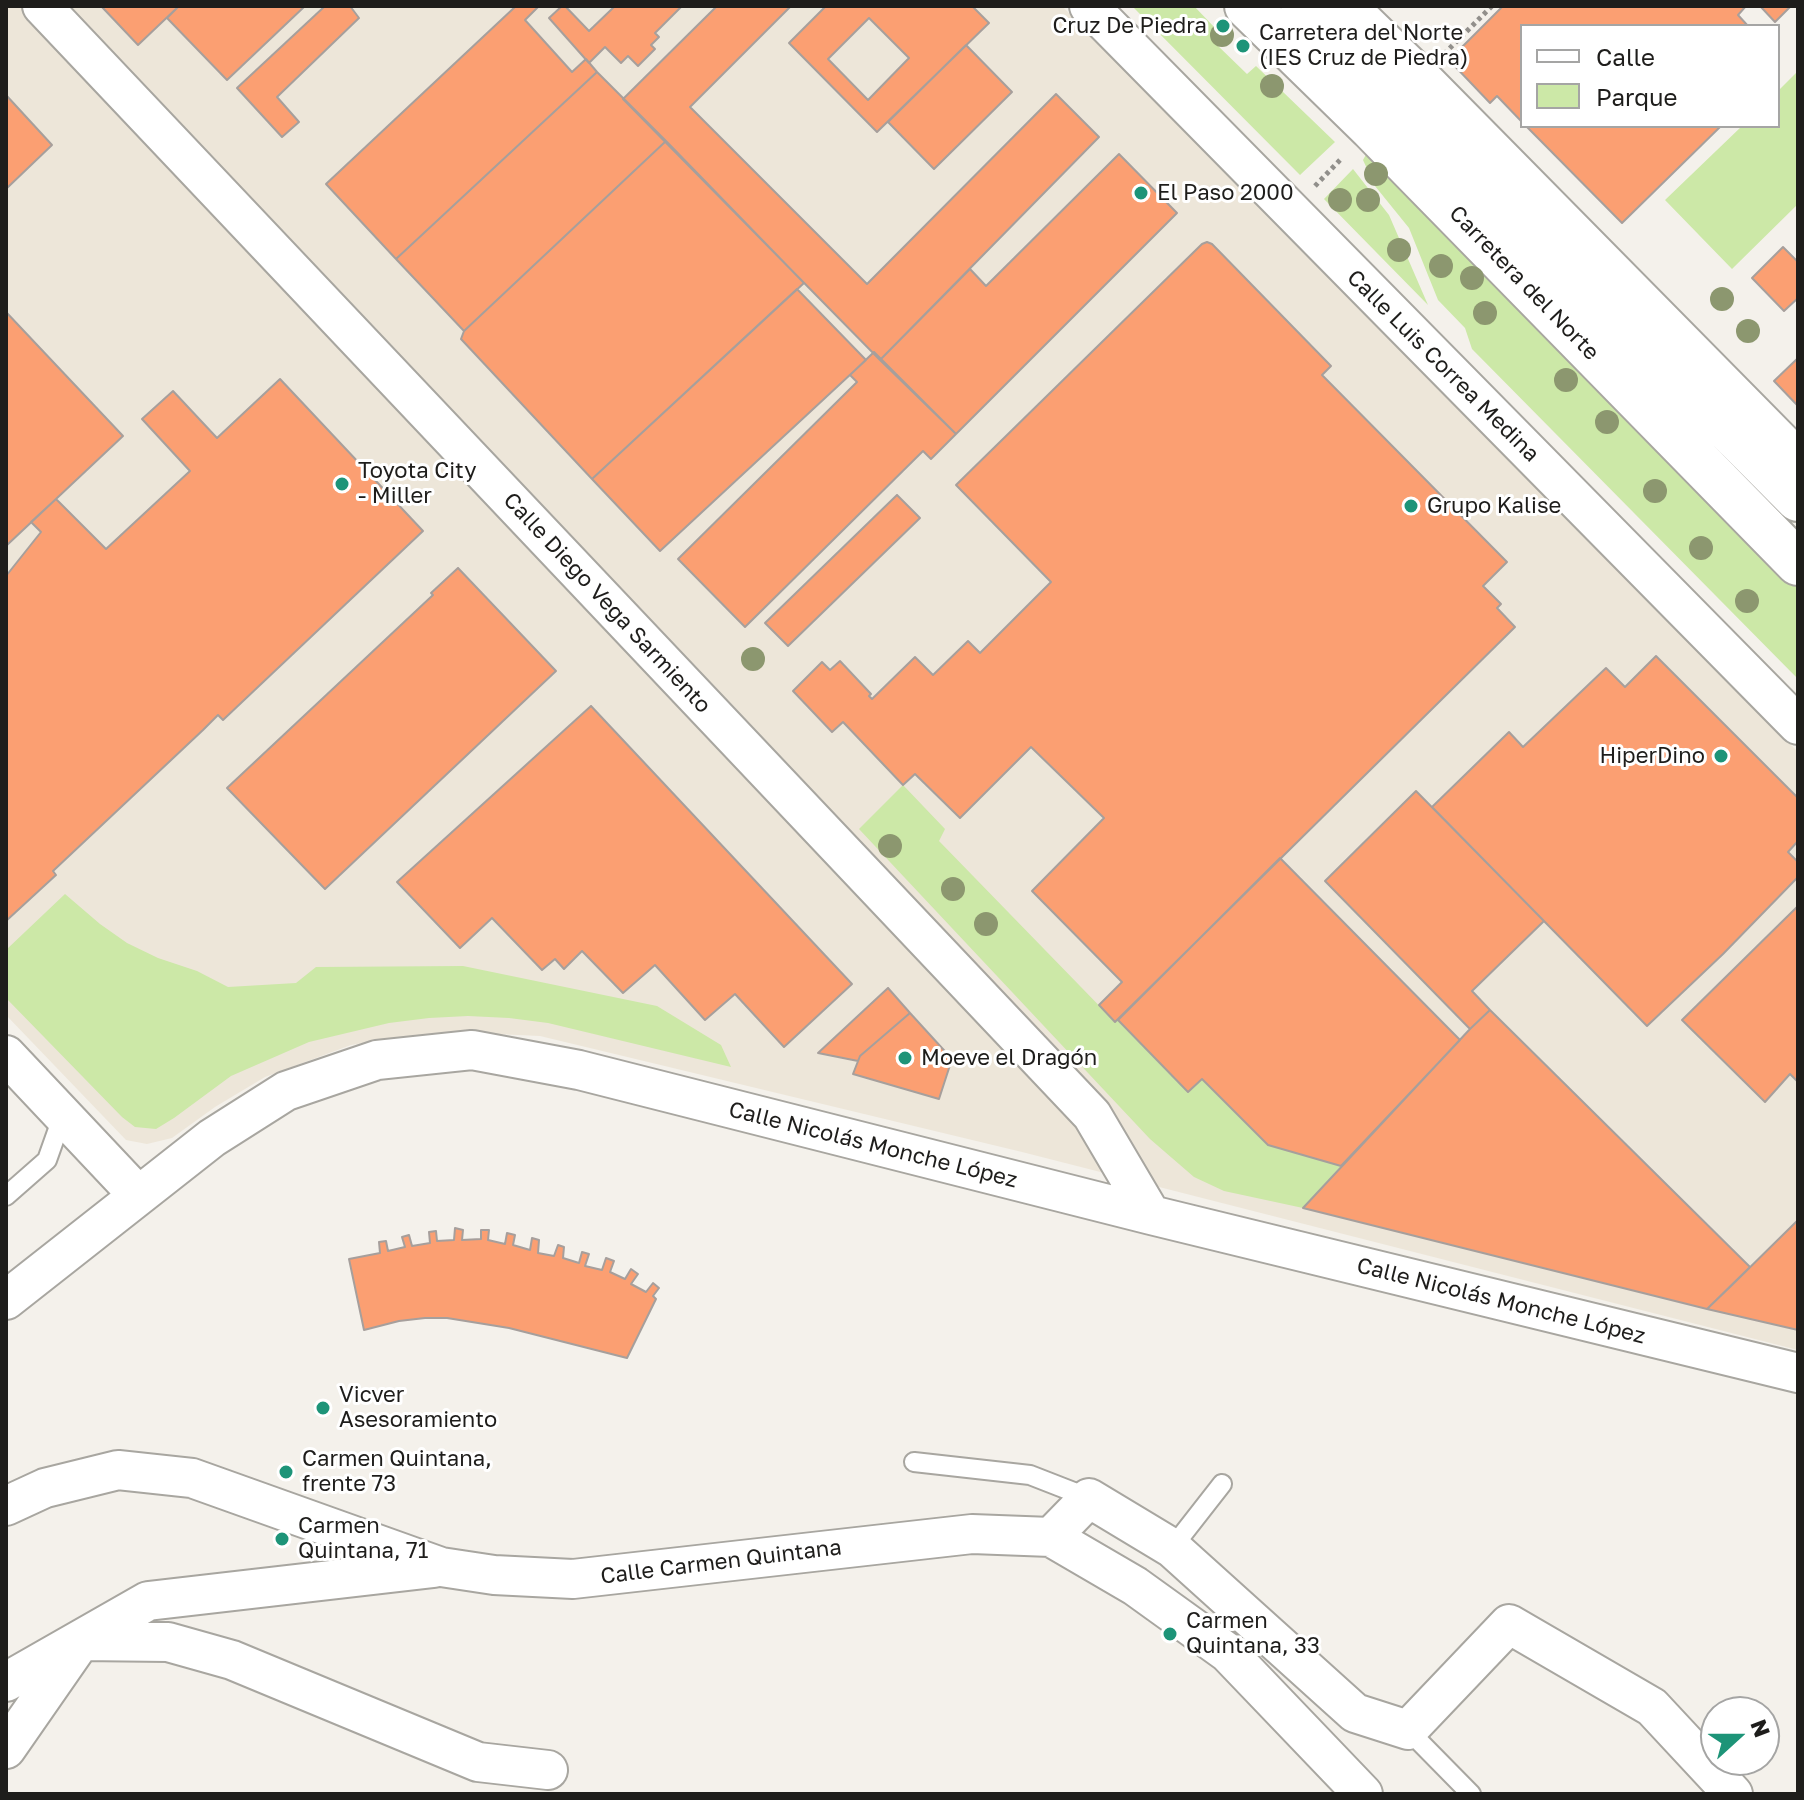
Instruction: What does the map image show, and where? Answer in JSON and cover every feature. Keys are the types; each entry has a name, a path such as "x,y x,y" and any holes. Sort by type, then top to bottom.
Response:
{"street":[{"name":"Calle Diego Vega Sarmiento","path":"42,6 1092,1115 1151,1215"},
{"name":"Calle Luis Correa Medina","path":"1089,6 1798,725"},
{"name":"Carretera del Norte","path":"1247,6 1394,150 1798,563"},
{"name":"Carretera del Norte","path":"1303,6 1400,99 1798,499"},
{"path":"1348,6 1798,459"},
{"name":"Calle Nicolás Monche López","path":"6,1300 212,1138 286,1091 377,1060 472,1050 579,1070 1151,1215 1798,1373"},
{"path":"6,1055 138,1195"},
{"name":"Calle Carmen Quintana","path":"6,1506 45,1488 118,1470 192,1478 441,1567 494,1575 573,1579 972,1534 1051,1537 1135,1586 1228,1653 1363,1794"},
{"path":"1051,1537 1089,1498 1172,1548 1355,1713 1408,1730 1509,1624 1652,1707 1733,1794"},
{"path":"6,1682 148,1601 441,1567"},
{"path":"6,1749 81,1641"},
{"path":"81,1641 168,1642 232,1660 478,1762 548,1770"}],"lane":[{"path":"6,1196 47,1160 63,1115"},
{"path":"914,1462 1030,1475 1089,1498"},
{"path":"1172,1548 1222,1484"},
{"path":"1408,1730 1471,1794"}],"path":[{"path":"1421,77 1492,6"},
{"path":"1312,189 1341,159"}],"shaded area":[{"path":"6,6 1062,6 1798,752 1798,1350 1022,1152 540,1036 452,1032 351,1045 265,1077 172,1138 147,1144 126,1140 6,1015"}],"green space":[{"path":"1132,6 1194,6 1216,29 1215,43 1247,74 1256,66 1335,142 1300,175"},
{"path":"1798,71 1798,204 1732,269 1665,200 1740,128 1780,128 1780,89"},
{"path":"1368,151 1798,585 1798,679 1472,349 1465,328 1438,300 1409,228 1375,186 1363,160"},
{"path":"1353,169 1389,215 1428,305 1324,199"},
{"path":"903,785 945,829 939,841 1115,1022 1118,1020 1188,1092 1202,1079 1268,1145 1341,1166 1303,1208 1224,1191 1194,1177 1150,1139 859,829"},
{"path":"65,894 127,943 228,987 296,983 316,967 463,966 657,1006 721,1045 731,1067 548,1023 468,1016 429,1018 389,1023 309,1042 231,1076 156,1129 135,1127 6,998 6,950"}],"building":[{"path":"101,6 179,6 138,45"},
{"path":"179,6 305,6 227,80 167,18"},
{"path":"325,6 350,6 359,18 277,97 299,122 282,137 237,88"},
{"path":"516,6 538,7 525,20 572,72 586,59 597,72 396,259 326,184"},
{"path":"562,6 589,31 615,6 682,6 655,33 659,37 651,45 655,49 638,66 628,56 621,63 605,47 589,63 549,18"},
{"path":"717,6 791,6 690,107 867,284 1056,94 1099,137 880,360 623,99"},
{"path":"826,6 972,6 989,23 877,132 789,43"},
{"path":"1503,6 1746,6 1738,15 1746,24 1520,24 1520,120 1497,96 1490,103 1449,60"},
{"path":"1760,6 1791,6 1775,22"},
{"path":"869,18 909,58 868,100 828,59"},
{"path":"966,45 1012,92 934,169 888,122"},
{"path":"597,72 666,141 464,331 396,259"},
{"path":"6,95 52,145 6,189"},
{"path":"1528,128 1719,128 1622,223"},
{"path":"666,141 804,283 592,479 461,339 464,331"},
{"path":"1119,154 1177,213 956,434 880,360 970,269 986,286"},
{"path":"1207,242 1331,366 1322,375 1507,562 1483,586 1501,604 1497,608 1515,627 1115,1022 1099,1005 1122,982 1032,891 1104,818 1031,747 960,818 915,774 903,785 843,722 832,732 793,691 822,662 830,670 840,661 871,694 872,699 915,657 933,675 968,641 980,653 1051,582 956,485"},
{"path":"1783,247 1798,262 1798,298 1784,311 1752,278"},
{"path":"797,289 866,360 660,551 592,479"},
{"path":"6,312 123,436 6,546"},
{"path":"874,352 956,434 931,459 923,451 745,627 678,559 857,382 850,375"},
{"path":"1798,358 1798,406 1774,381"},
{"path":"280,379 423,531 223,720 218,715 53,871 56,875 6,921 6,576 41,532 31,522 56,499 106,549 190,471 142,419 173,391 217,438"},
{"path":"897,495 920,518 788,646 765,623"},
{"path":"458,568 556,671 325,889 227,788"},
{"path":"1656,656 1798,798 1798,841 1788,852 1798,862 1798,877 1647,1026 1432,807 1509,732 1523,747 1606,668 1625,687"},
{"path":"591,706 852,984 784,1047 735,994 705,1020 655,965 623,993 582,951 564,969 555,959 542,970 492,918 460,948 397,882"},
{"path":"1416,791 1544,921 1472,991 1490,1010 1470,1029 1325,881"},
{"path":"1280,858 1460,1040 1341,1166 1268,1145 1202,1079 1188,1092 1118,1020"},
{"path":"1798,906 1798,1082 1790,1074 1765,1102 1682,1020"},
{"path":"888,988 910,1013 858,1061 818,1053"},
{"path":"1490,1010 1750,1267 1707,1309 1303,1208"},
{"path":"910,1013 952,1059 939,1099 853,1074 860,1056"},
{"path":"1798,1220 1798,1330 1707,1309 1731,1286"},
{"path":"455,1228 463,1230 462,1240 481,1239 481,1230 489,1230 488,1240 505,1244 507,1233 515,1235 513,1245 530,1250 532,1238 539,1240 538,1253 554,1256 558,1245 564,1247 563,1258 579,1263 582,1252 589,1254 585,1266 602,1270 606,1258 614,1261 610,1272 625,1279 631,1269 638,1274 631,1284 646,1292 653,1283 659,1288 653,1296 656,1299 627,1358 509,1328 447,1318 399,1321 364,1330 349,1259 380,1253 379,1242 386,1241 388,1251 405,1247 402,1237 409,1235 412,1246 430,1243 429,1232 436,1231 437,1241 454,1240"}],"place":[{"name":"Cruz De Piedra","path":"1223,26"},
{"name":"Carretera del Norte (IES Cruz de Piedra)","path":"1243,46"},
{"name":"El Paso 2000","path":"1141,193"},
{"name":"Toyota City - Miller","path":"342,484"},
{"name":"Grupo Kalise","path":"1411,506"},
{"name":"HiperDino","path":"1721,756"},
{"name":"Moeve el Dragón","path":"905,1058"},
{"name":"Vicver Asesoramiento","path":"323,1408"},
{"name":"Carmen Quintana, frente 73","path":"286,1472"},
{"name":"Carmen Quintana, 71","path":"282,1539"},
{"name":"Carmen Quintana, 33","path":"1170,1634"}]}
